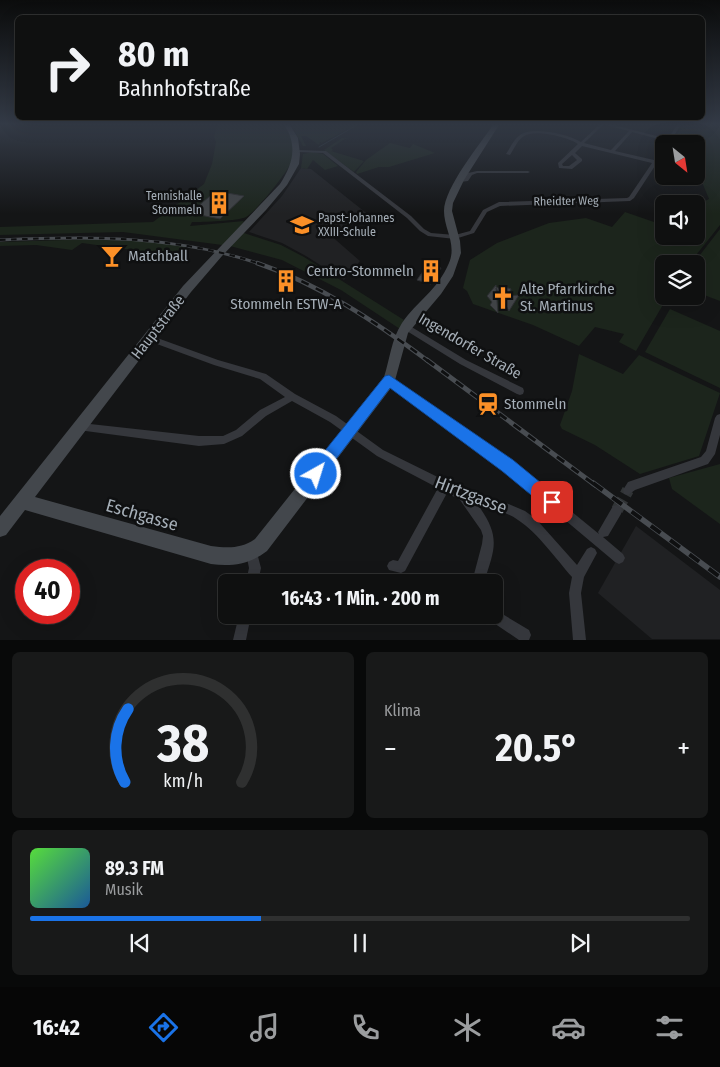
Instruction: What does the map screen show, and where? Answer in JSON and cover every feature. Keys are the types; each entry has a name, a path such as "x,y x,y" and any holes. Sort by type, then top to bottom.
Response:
{"street":[{"name":"Hauptstraße","path":"0,529 216,255 282,186 295,165 297,155"},
{"path":"328,155 409,217 422,230 430,235 455,237"},
{"name":"Ingendorfer Straße","path":"389,380 395,364 399,341 406,326 431,300 456,256 455,237 449,207 460,180 476,155"},
{"path":"627,155 655,162"},
{"name":"Rheidter Weg","path":"455,237 465,236 472,232 485,211 499,204 628,200 655,162"},
{"path":"460,180 466,180 470,174 477,172 528,172"},
{"name":"Ingendorfer Straße","path":"406,326 463,362 520,391"},
{"name":"Hirtzgasse","path":"149,338 217,363 263,376 292,397 333,419 380,452 464,496 506,508 521,515 532,523 578,575"},
{"path":"254,574 255,568 252,553 261,545 389,380 507,466 619,558"},
{"path":"81,427 199,441 224,440 239,433 253,420 292,397"},
{"path":"628,490 632,486 704,461 710,454 720,418"},
{"path":"393,566 401,567 445,486"},
{"path":"464,496 483,519 490,536 480,574"},
{"name":"Eschgasse","path":"22,501 211,555 225,557 252,553"},
{"path":"604,532 617,510"},
{"path":"580,640 575,593 578,575 591,552"},
{"path":"503,622 524,635"},
{"path":"239,640 243,624"}],"shaded area":[{"path":"214,155 294,155 292,162 273,188 246,217 192,222 190,226 244,221 241,226 244,233 281,245 304,257 404,320 400,329 341,290 282,260 230,246 123,232 0,235 0,227 153,222 204,184"},
{"path":"303,155 324,155 338,166 325,170 313,160 307,169 301,168"},
{"path":"331,155 344,155 364,161 354,172"},
{"path":"373,155 429,155 357,174 356,172"},
{"path":"705,155 720,155 720,225 705,244 705,201 709,199 703,185 705,185"},
{"name":"Papst-Johannes XXIII-Schule","path":"301,168 311,169 370,216 329,234 360,261 344,280 282,243 249,232 282,196"},
{"path":"625,212 654,222 655,245 704,245 696,255 655,255 655,305 663,305 636,351 619,342 624,334 595,327 579,346 533,325 473,304 467,291 463,288 470,260 497,243 549,223 586,218 612,227"},
{"path":"720,229 720,301 705,295 705,255 700,255"},
{"path":"96,239 136,240 188,246 177,256 82,243 72,250 36,245 0,246 0,242"},
{"path":"670,309 720,331 720,388 645,352"},
{"path":"579,354 623,374 639,355 720,393 699,456 640,474 595,445 562,429 560,425 572,391"},
{"path":"720,464 720,524 672,489 669,478"},
{"path":"636,526 720,590 720,639 652,639 598,593"}],"building":[{"name":"Tennishalle Stommeln","path":"216,191 244,196 220,219 190,213"},
{"name":"Centro-Stommeln","path":"428,264 441,268 431,284 417,280"},
{"name":"Alte Pfarrkirche St. Martinus","path":"496,285 496,287 503,290 505,287 511,289 508,296 519,295 509,311 496,288 498,313 490,305 492,302 487,296"}],"tunnel":[{"path":"617,510 628,490"}],"railway":[{"path":"0,240 66,238 132,240 196,247 258,263"},
{"path":"258,263 303,282 346,305 428,361"},
{"path":"427,360 595,485"},
{"path":"593,483 720,577"}],"place":[{"name":"Tennishalle Stommeln","path":"219,203"},
{"name":"Papst-Johannes XXIII-Schule","path":"302,225"},
{"name":"Matchball","path":"112,256"},
{"name":"Centro-Stommeln","path":"431,271"},
{"name":"Stommeln ESTW-A","path":"286,281"},
{"name":"Alte Pfarrkirche St. Martinus","path":"503,298"},
{"name":"Stommeln","path":"488,404"}],"route":[{"path":"316,474 389,380 452,428 507,466 552,502"}]}
